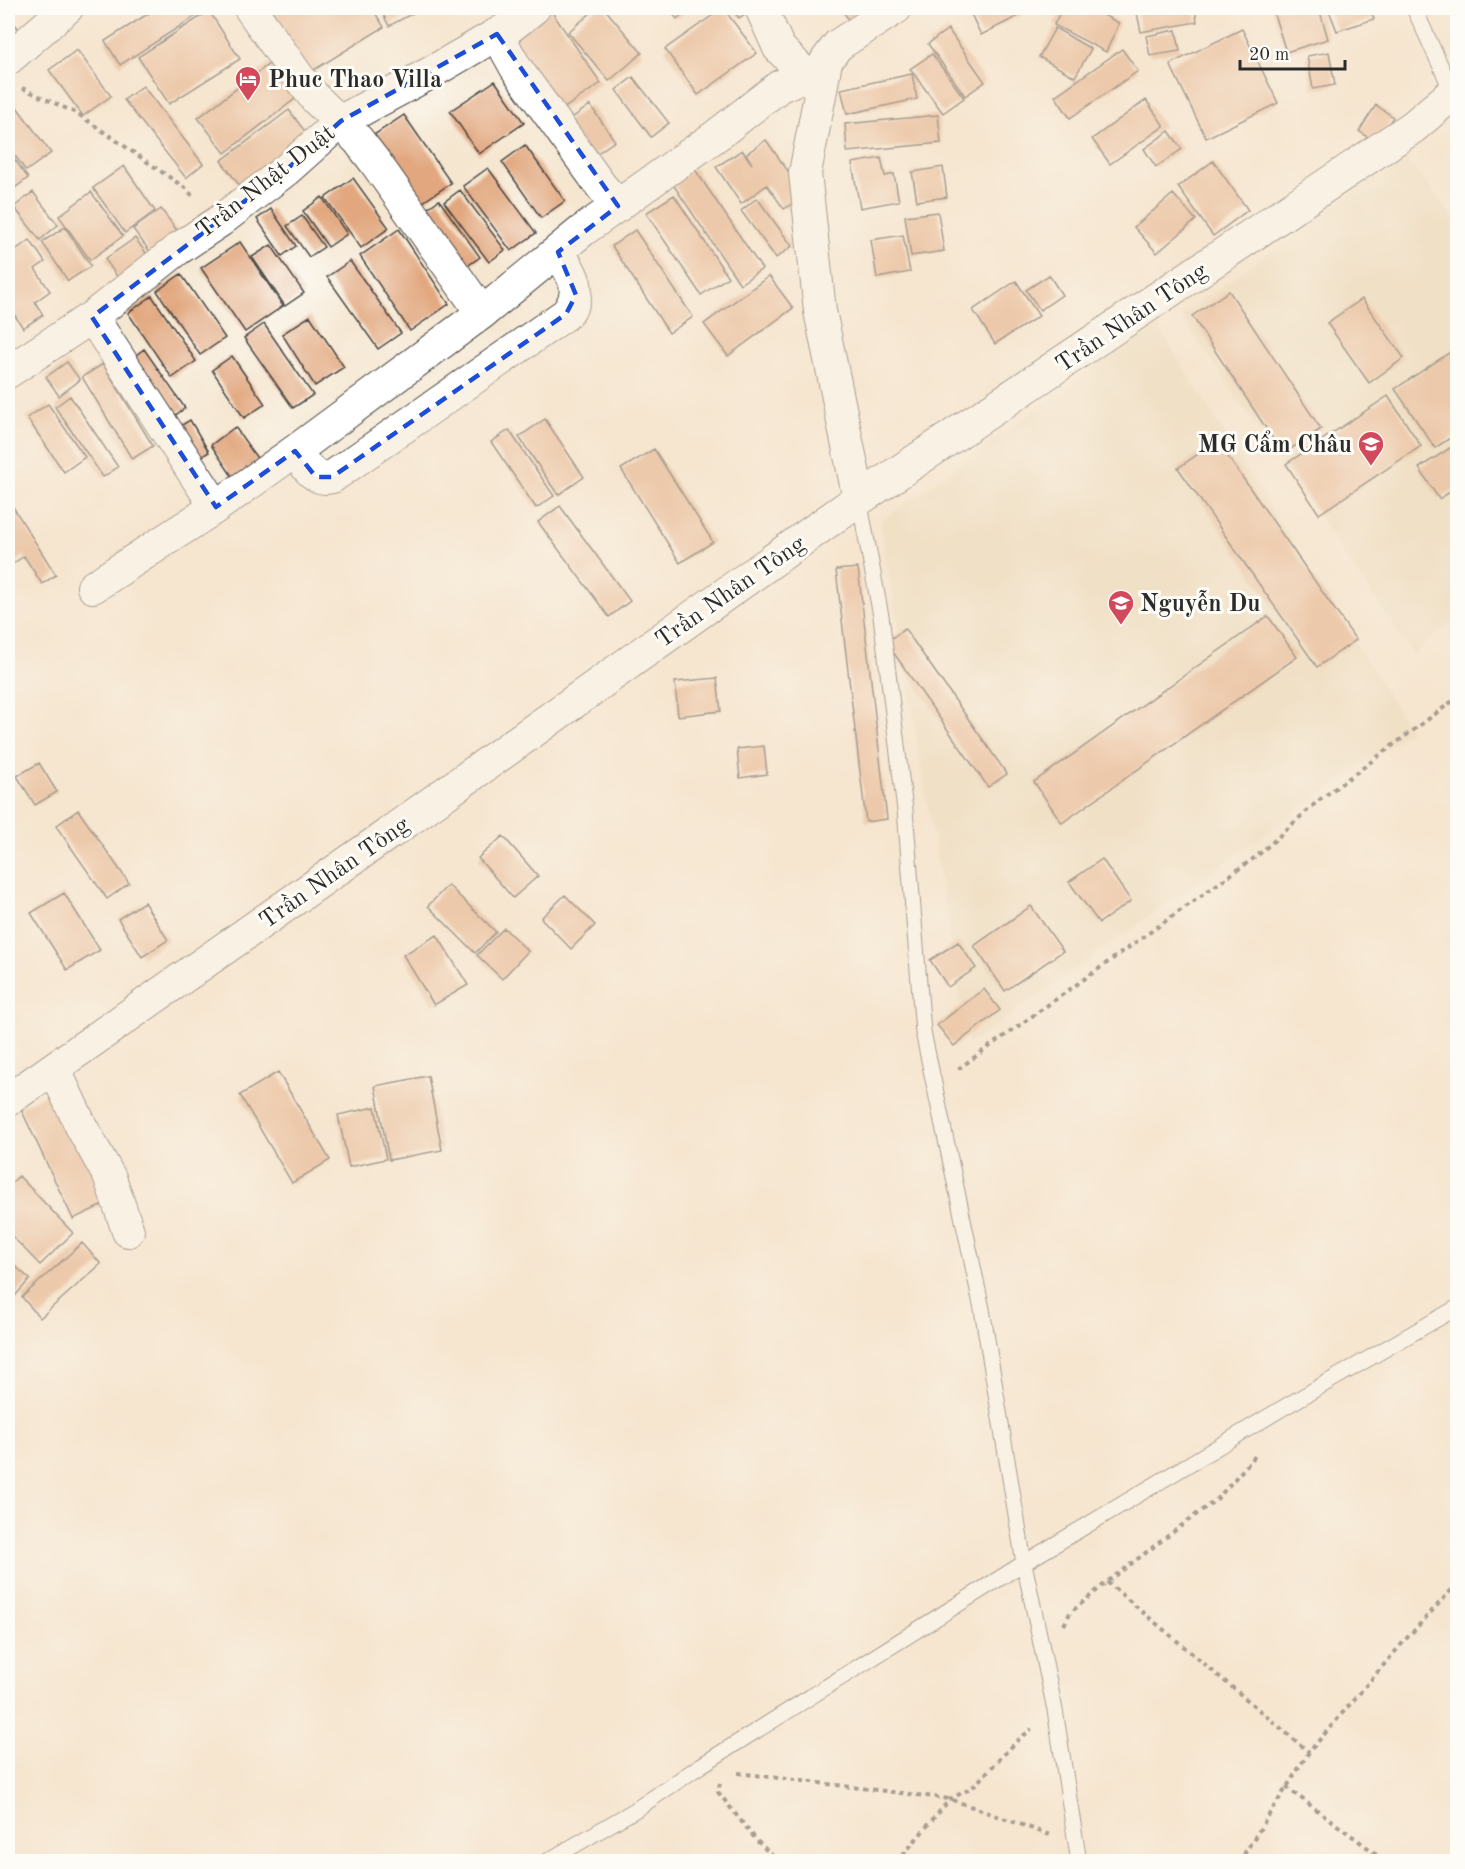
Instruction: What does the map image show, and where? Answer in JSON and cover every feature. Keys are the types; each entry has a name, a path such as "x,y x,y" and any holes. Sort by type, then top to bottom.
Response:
{"street":[{"path":"11,73 67,8"},
{"path":"250,8 316,99 340,121 375,162 482,313"},
{"name":"Trần Nhật Duật","path":"8,372 93,317 178,249 286,170 340,121 432,72 511,26 534,8"},
{"path":"761,8 779,48 821,90"},
{"path":"859,499 820,311 805,173 826,61 838,45 896,8"},
{"path":"497,34 516,68 618,206"},
{"path":"93,587 216,507 295,452 780,86 807,75 821,90"},
{"name":"Trần Nhân Tông","path":"8,1100 391,832 859,499 1456,97"},
{"path":"295,452 316,477 325,479 332,477 566,314 575,303 574,279 558,252"},
{"path":"93,317 216,507"},
{"path":"54,1068 81,1126 110,1178 128,1231"}],"lane":[{"path":"1414,8 1456,97"},
{"path":"859,499 882,628 905,810 923,1032 982,1310 1024,1563 1055,1710 1079,1862"},
{"path":"546,1862 635,1810 700,1766 1024,1563 1281,1409 1458,1307"}],"path":[{"path":"11,73 78,114 185,188 220,220"},
{"path":"935,1085 1257,856 1318,801 1458,697"},
{"path":"1059,1634 1070,1613 1218,1498 1258,1453"},
{"path":"1107,1582 1309,1752"},
{"path":"1239,1862 1309,1752 1406,1639 1458,1583"},
{"path":"897,1862 950,1799 972,1788 1018,1740 1055,1710"},
{"path":"700,1766 722,1771 950,1799 1076,1845"},
{"path":"722,1771 718,1792 757,1841 779,1862"},
{"path":"1286,1787 1387,1862"}],"highlighted area":[{"path":"497,34 618,206 558,252 576,295 566,314 332,477 316,477 295,451 216,507 92,317 286,170 341,121"}],"shaded area":[{"name":"MG Cẩm Châu","path":"1403,155 1457,222 1457,618 1413,655 1181,316"},
{"name":"Nguyễn Du","path":"1155,322 1410,731 968,1045 880,522"}],"building":[{"path":"157,8 195,8 199,14 120,65 105,41"},
{"path":"372,8 384,27 309,73 271,9"},
{"path":"380,8 413,8 415,12 389,26"},
{"path":"549,8 601,83 560,111 507,35"},
{"path":"597,8 604,8 642,53 609,81 568,32"},
{"path":"668,8 690,8 677,19"},
{"path":"723,8 757,53 698,95 665,49"},
{"path":"731,8 755,8 739,18"},
{"path":"841,8 871,8 849,21"},
{"path":"975,8 1034,8 981,35 971,14 977,11"},
{"path":"1062,8 1090,8 1119,23 1106,52 1054,25"},
{"path":"1136,8 1195,8 1197,22 1141,32"},
{"path":"1272,8 1319,8 1328,39 1286,52"},
{"path":"1328,8 1370,8 1374,19 1337,31"},
{"path":"209,11 240,59 169,104 138,57"},
{"path":"8,14 23,36 8,47"},
{"path":"1055,28 1091,49 1075,77 1039,57"},
{"path":"948,29 985,82 965,96 928,44"},
{"path":"1242,29 1278,103 1206,138 1170,64"},
{"path":"1176,30 1180,51 1150,56 1146,36"},
{"path":"1122,49 1138,71 1070,118 1055,96"},
{"path":"77,50 111,96 83,116 49,70"},
{"path":"1329,52 1335,85 1313,89 1307,56"},
{"path":"932,54 964,98 943,113 910,69"},
{"path":"269,64 296,98 225,153 198,118"},
{"path":"912,74 917,99 847,114 841,89"},
{"path":"633,77 669,123 651,137 616,90"},
{"path":"495,81 524,123 479,154 450,111"},
{"path":"143,86 203,164 186,178 124,100"},
{"path":"8,95 51,153 26,171 8,146"},
{"path":"1146,100 1164,126 1110,164 1092,139"},
{"path":"590,105 615,141 590,158 565,123"},
{"path":"1376,105 1393,117 1376,143 1359,131"},
{"path":"289,110 310,138 242,189 221,161"},
{"path":"404,115 451,183 417,206 371,137"},
{"path":"938,115 941,143 847,152 845,124"},
{"path":"1169,131 1182,149 1156,167 1144,149"},
{"path":"766,140 805,195 784,209 767,185 741,204 716,167 742,150 752,164 746,154"},
{"path":"525,145 565,201 541,218 502,162"},
{"path":"8,150 28,178 8,193"},
{"path":"881,158 885,176 894,174 899,201 860,208 852,163"},
{"path":"1213,161 1248,210 1213,236 1178,187"},
{"path":"124,166 155,211 125,233 93,188"},
{"path":"943,167 947,197 917,201 912,172"},
{"path":"488,168 536,233 511,251 463,186"},
{"path":"694,168 762,269 740,284 672,183"},
{"path":"353,178 389,228 361,248 325,198"},
{"path":"460,190 505,250 489,262 444,202"},
{"path":"33,192 58,225 40,240 14,207"},
{"path":"91,192 123,236 90,260 59,216"},
{"path":"1173,194 1196,220 1157,253 1134,227"},
{"path":"674,195 728,277 701,295 646,213"},
{"path":"322,197 347,234 328,247 303,211"},
{"path":"757,198 792,246 776,258 741,211"},
{"path":"439,200 480,257 459,272 419,214"},
{"path":"161,209 182,237 154,257 133,229"},
{"path":"271,209 296,246 282,256 257,219"},
{"path":"938,212 944,251 911,256 905,216"},
{"path":"302,216 324,247 309,257 287,226"},
{"path":"65,227 91,266 68,281 42,242"},
{"path":"399,229 449,304 410,331 360,256"},
{"path":"635,230 693,317 669,333 612,246"},
{"path":"903,235 910,272 877,278 871,240"},
{"path":"135,238 154,264 123,285 105,259"},
{"path":"30,240 45,262 35,269 50,291 35,302 43,315 23,328 8,305 8,255"},
{"path":"240,242 283,306 245,332 201,268"},
{"path":"271,245 304,293 285,306 252,257"},
{"path":"350,261 401,333 378,349 327,277"},
{"path":"181,274 225,338 200,355 157,291"},
{"path":"1049,275 1062,295 1040,310 1026,290"},
{"path":"769,276 793,308 728,356 704,324"},
{"path":"1016,281 1039,316 995,344 973,310"},
{"path":"1229,291 1321,429 1283,454 1192,316"},
{"path":"152,296 196,361 172,378 128,313"},
{"path":"1362,299 1404,358 1369,383 1327,323"},
{"path":"310,316 344,367 315,386 282,334"},
{"path":"264,324 313,395 293,408 244,338"},
{"path":"1458,347 1458,433 1435,448 1395,389"},
{"path":"144,349 185,408 166,422 124,364"},
{"path":"232,356 265,404 244,418 212,370"},
{"path":"67,362 80,380 59,396 46,377"},
{"path":"103,364 153,446 132,459 82,377"},
{"path":"70,396 118,467 103,477 55,407"},
{"path":"1388,396 1421,446 1319,514 1286,464"},
{"path":"48,404 85,457 64,472 27,418"},
{"path":"545,419 584,477 558,495 519,437"},
{"path":"190,420 209,452 191,463 172,431"},
{"path":"235,427 259,461 234,479 211,445"},
{"path":"509,430 554,496 536,508 491,442"},
{"path":"1217,441 1356,640 1317,667 1178,468"},
{"path":"1453,446 1458,453 1458,487 1439,499 1419,468"},
{"path":"654,449 713,542 680,563 621,469"},
{"path":"8,499 56,575 42,584 24,556 8,567"},
{"path":"560,506 630,601 609,617 538,522"},
{"path":"858,568 887,819 866,822 836,570"},
{"path":"1268,616 1297,657 1062,823 1034,782"},
{"path":"905,629 1007,774 988,787 886,642"},
{"path":"717,678 721,711 678,716 675,682"},
{"path":"764,746 767,774 740,778 737,749"},
{"path":"39,763 57,792 35,805 17,776"},
{"path":"78,810 129,883 107,899 56,826"},
{"path":"503,836 538,876 513,898 478,858"},
{"path":"1102,859 1131,901 1099,923 1069,882"},
{"path":"448,885 496,932 475,953 428,906"},
{"path":"64,893 100,950 67,970 31,913"},
{"path":"565,895 595,925 571,949 541,918"},
{"path":"144,902 168,940 142,957 118,919"},
{"path":"1031,906 1063,951 1005,991 974,946"},
{"path":"504,928 528,951 502,979 477,955"},
{"path":"437,935 468,985 434,1005 403,955"},
{"path":"958,942 976,968 948,987 930,960"},
{"path":"984,989 1000,1010 954,1046 937,1025"},
{"path":"278,1072 330,1160 292,1183 240,1095"},
{"path":"428,1076 442,1150 389,1160 375,1086"},
{"path":"54,1090 107,1203 73,1219 20,1107"},
{"path":"375,1107 386,1159 349,1167 338,1115"},
{"path":"19,1176 73,1233 40,1265 8,1232 8,1186"},
{"path":"82,1243 101,1264 40,1318 22,1297"},
{"path":"8,1260 30,1279 8,1304"}],"place":[{"name":"Phuc Thao Villa","path":"248,102"},
{"name":"MG Cẩm Châu","path":"1371,467"},
{"name":"Nguyễn Du","path":"1121,626"}]}
